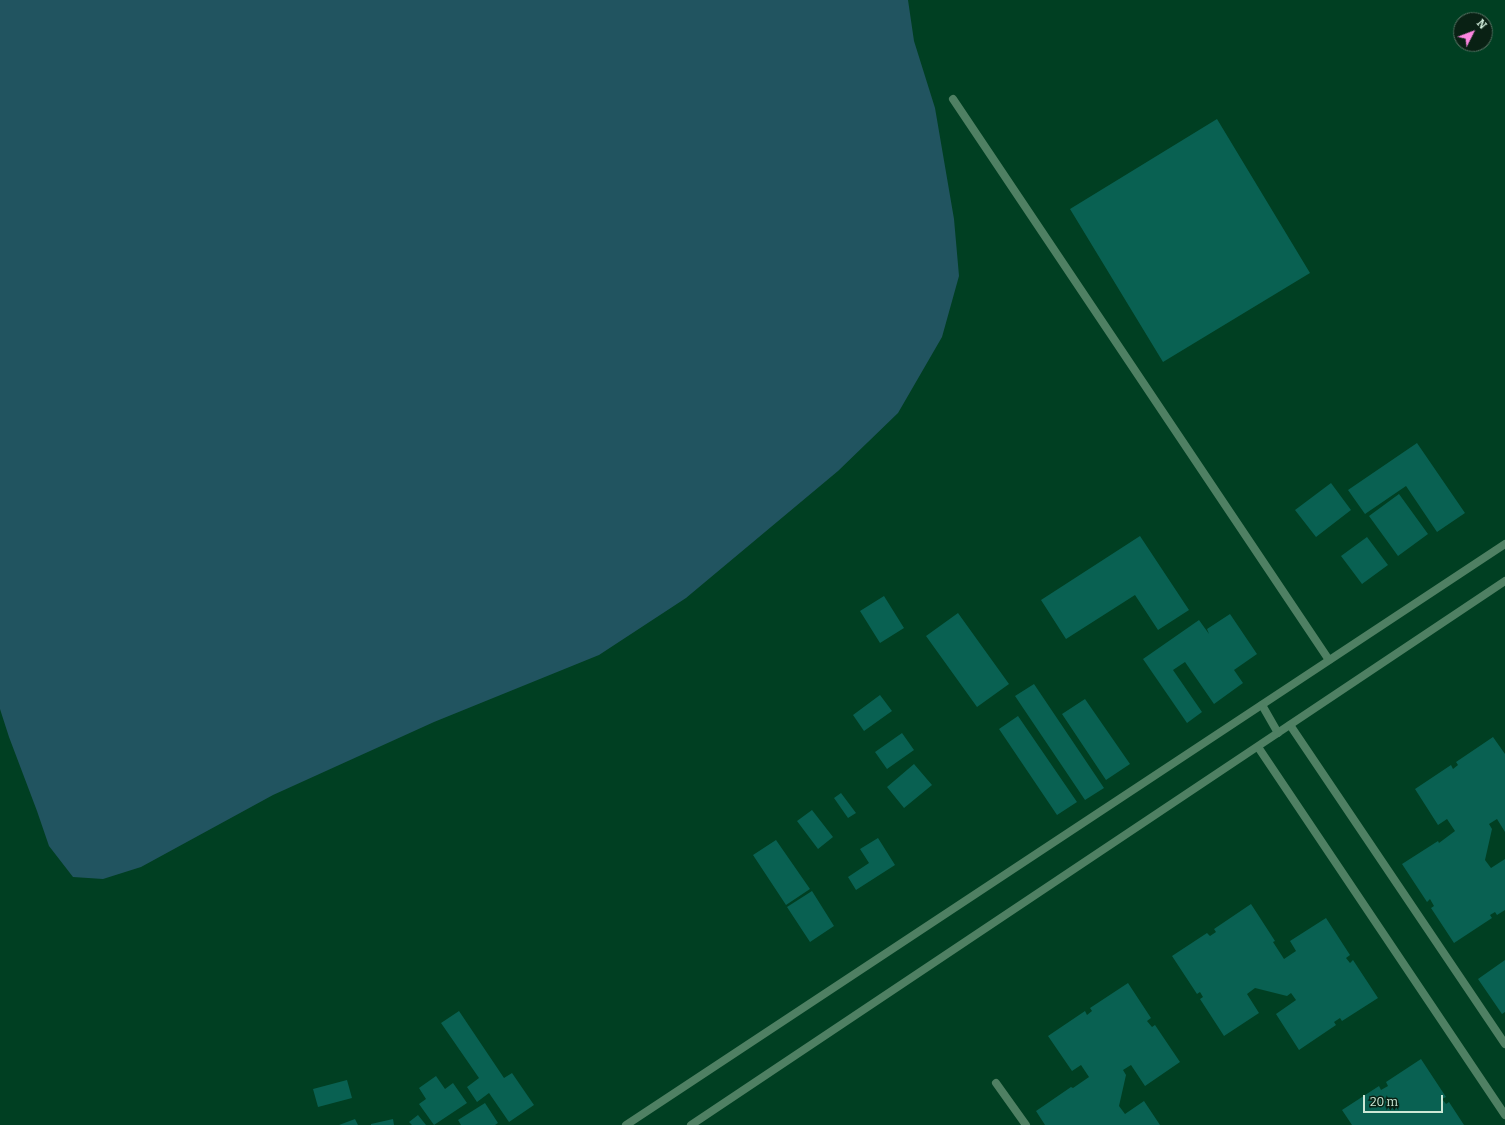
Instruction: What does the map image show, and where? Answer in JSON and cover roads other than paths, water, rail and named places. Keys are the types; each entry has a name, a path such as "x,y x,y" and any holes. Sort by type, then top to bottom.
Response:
{"street":[{"path":"953,99 1329,660"},
{"path":"626,1125 1505,544"},
{"path":"691,1125 1505,582"},
{"path":"1262,705 1278,733"},
{"path":"1290,725 1505,1044"},
{"path":"1258,747 1505,1116"},
{"path":"996,1083 1026,1125"}],"water":[{"path":"0,0 908,0 914,41 935,108 954,219 959,276 942,337 898,413 838,471 686,598 599,655 434,722 273,795 141,867 103,879 73,877 49,846 0,709"}]}
